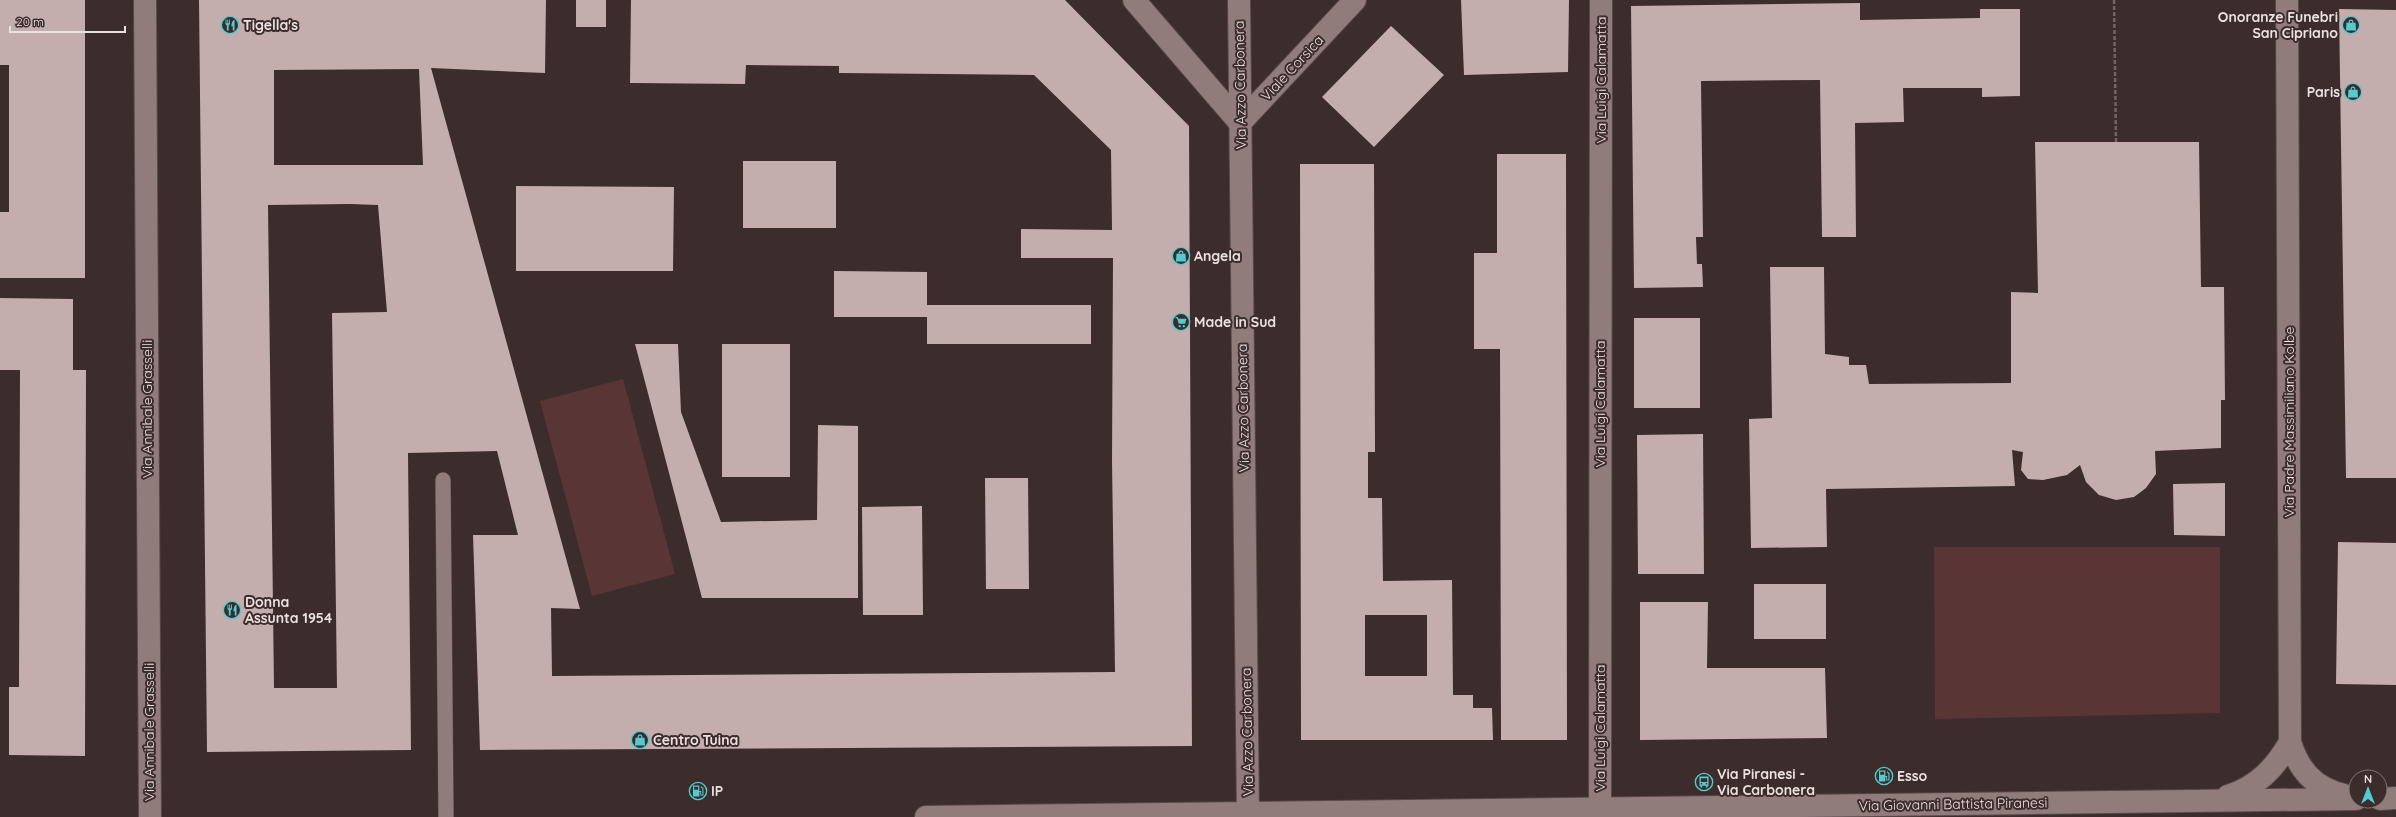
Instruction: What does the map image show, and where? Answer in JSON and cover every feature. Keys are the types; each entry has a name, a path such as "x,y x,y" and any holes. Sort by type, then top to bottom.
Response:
{"street":[{"name":"Via Annibale Grasselli","path":"145,0 150,817"},
{"path":"1134,0 1240,123"},
{"name":"Via Azzo Carbonera","path":"1238,0 1248,815"},
{"name":"Viale Corsica","path":"1240,123 1355,0"},
{"name":"Via Luigi Calamatta","path":"1600,808 1601,0"},
{"name":"Via Padre Massimiliano Kolbe","path":"2287,0 2290,742"},
{"path":"2212,801 2240,792 2260,780 2277,764 2290,742"},
{"name":"Via Giovanni Battista Piranesi","path":"2290,742 2297,762 2310,780 2328,790 2348,796"},
{"name":"Via Giovanni Battista Piranesi","path":"926,817 1248,815 1600,808 2348,798"}],"lane":[{"path":"443,480 446,817"}],"path":[{"path":"2114,0 2116,142"}],"shaded area":[{"path":"623,379 675,574 592,596 540,401"},
{"path":"1934,547 2220,547 2220,713 1935,719"}],"building":[{"path":"0,0 85,0 85,278 0,278 0,212 9,212 9,65 0,65"},
{"path":"199,0 546,0 545,73 431,68 580,609 551,608 552,676 1115,672 1112,461 1113,258 1021,258 1021,229 1112,230 1111,150 1034,75 839,73 839,66 746,65 745,84 630,83 631,0 1065,0 1189,126 1192,746 480,750 473,535 518,535 497,451 408,453 411,750 207,752","holes":["419,69 423,165 274,165 274,70","268,205 378,205 387,312 332,313 337,688 274,688"]},
{"path":"576,0 606,0 606,27 576,27"},
{"path":"1461,0 1569,0 1568,72 1464,75"},
{"path":"1860,3 1860,20 1980,18 1980,9 2020,9 2020,96 1982,97 1982,88 1903,88 1904,122 1855,123 1856,237 1822,237 1820,80 1701,81 1703,237 1696,237 1697,264 1702,264 1703,287 1634,288 1631,6"},
{"path":"2339,9 2396,10 2396,478 2346,478"},
{"path":"1391,26 1444,75 1374,147 1322,97"},
{"path":"2035,142 2199,142 2201,287 2224,287 2225,400 2221,400 2221,448 2155,451 2156,474 2146,488 2134,497 2116,500 2099,495 2086,482 2080,465 2067,475 2043,480 2028,479 2021,470 2023,452 2012,450 2015,486 1826,489 1827,547 1751,548 1749,419 1772,418 1770,267 1824,267 1825,354 1849,357 1849,365 1866,365 1869,384 2011,383 2011,292 2038,293"},
{"path":"1497,154 1566,154 1567,740 1501,740 1500,349 1474,349 1474,253 1497,253"},
{"path":"743,161 836,161 836,228 743,228"},
{"path":"1300,164 1374,164 1375,452 1368,452 1368,498 1382,498 1383,581 1452,580 1453,695 1473,695 1473,708 1492,708 1493,740 1301,740","holes":["1365,615 1427,615 1427,676 1365,676"]},
{"path":"516,186 674,187 673,271 516,271"},
{"path":"834,271 927,272 927,305 1091,305 1091,344 927,344 927,317 834,317"},
{"path":"0,298 73,299 73,370 86,370 85,756 9,755 9,687 19,687 20,370 0,370"},
{"path":"1634,318 1700,318 1700,408 1634,408"},
{"path":"635,344 678,344 681,412 721,522 817,520 818,425 858,426 858,598 702,598"},
{"path":"722,344 790,344 790,477 722,477"},
{"path":"1703,434 1704,574 1638,574 1637,435"},
{"path":"985,478 1028,478 1029,589 986,589"},
{"path":"2225,483 2225,536 2174,535 2173,484"},
{"path":"922,506 923,615 863,615 862,507"},
{"path":"2338,542 2396,543 2396,685 2336,684"},
{"path":"1754,584 1826,584 1826,639 1754,639"},
{"path":"1640,602 1708,602 1707,668 1825,668 1827,738 1640,740"}],"place":[{"name":"Tigella's","path":"230,25"},
{"name":"Onoranze Funebri San Cipriano","path":"2351,25"},
{"name":"Paris","path":"2353,92"},
{"name":"Angela","path":"1181,256"},
{"name":"Made in Sud","path":"1181,322"},
{"name":"Donna Assunta 1954","path":"232,610"},
{"name":"Centro Tuina","path":"640,740"},
{"name":"Esso","path":"1884,776"},
{"name":"Via Piranesi - Via Carbonera","path":"1704,782"},
{"name":"IP","path":"698,791"}]}
